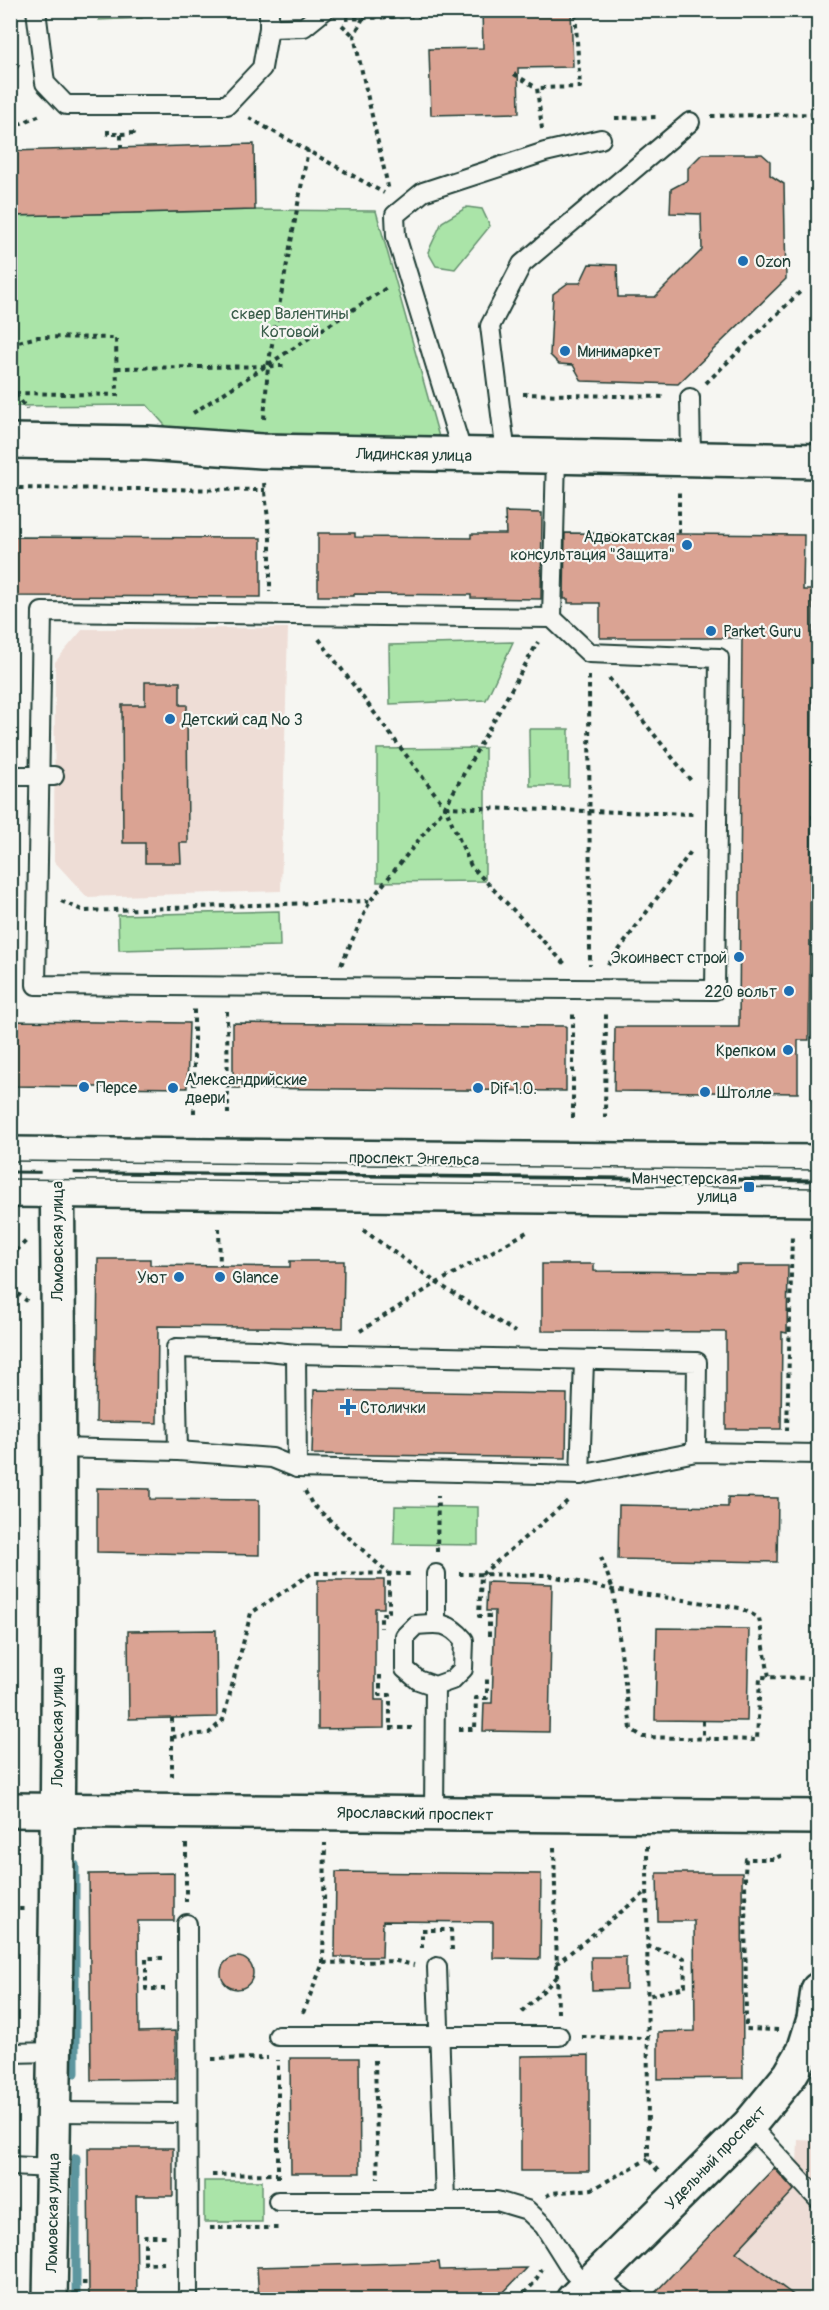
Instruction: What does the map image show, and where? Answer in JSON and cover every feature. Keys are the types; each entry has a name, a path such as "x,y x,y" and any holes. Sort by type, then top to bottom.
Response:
{"street":[{"name":"Лидинская улица","path":"10,441 147,443 262,451 819,461"},
{"name":"проспект Энгельса","path":"10,1154 819,1162"},
{"name":"Ломовская улица","path":"50,2300 56,2052 57,1154"},
{"path":"10,1190 819,1199"},
{"name":"Ярославский проспект","path":"10,1810 819,1817"},
{"name":"Удельный проспект","path":"586,2287 749,2126 790,2075 804,2051 814,2019 819,1990"}],"lane":[{"path":"36,10 45,83 66,105 226,105 262,68 269,20 304,27 330,15"},
{"path":"506,455 490,326 522,264 690,122"},
{"path":"463,455 396,236 395,214 423,192 545,152 601,139"},
{"path":"690,398 691,459"},
{"path":"552,618 556,456"},
{"path":"42,612 301,615 552,618 589,653 719,658 715,990 36,985 39,891 47,776 42,612"},
{"path":"10,776 47,776"},
{"path":"178,1451 176,1348 352,1356 697,1362 696,1452"},
{"path":"296,1354 297,1468"},
{"path":"580,1475 584,1361"},
{"path":"57,1448 178,1451 272,1458 297,1468 580,1475 601,1473 696,1452 819,1454"},
{"path":"436,1574 436,1623"},
{"path":"436,1623 454,1629 464,1640 464,1669 452,1680 435,1686 418,1680 405,1669 405,1636 416,1625 436,1623"},
{"path":"434,1813 435,1686"},
{"path":"187,1924 188,2300"},
{"path":"430,1967 440,2037 445,2200"},
{"path":"278,2036 559,2036"},
{"path":"10,2053 56,2052"},
{"path":"54,2112 187,2113"},
{"path":"749,2126 819,2199"},
{"path":"10,2166 53,2168"},
{"path":"278,2201 497,2201 527,2210 544,2226 573,2272 586,2287 612,2290 626,2300"}],"path":[{"path":"226,105 390,196 354,36 367,10"},
{"path":"330,15 363,18 463,14 463,10"},
{"path":"514,74 537,88 580,87 575,10"},
{"path":"537,88 545,152"},
{"path":"10,128 66,105"},
{"path":"269,614 270,538 262,451 268,366 308,150"},
{"path":"187,417 408,274"},
{"path":"497,393 690,398 802,290"},
{"path":"10,344 38,337 116,338 117,395 15,393"},
{"path":"117,368 284,366"},
{"path":"10,488 265,490"},
{"path":"679,489 679,534"},
{"path":"301,615 445,807 471,866 590,990"},
{"path":"331,988 370,901 445,807 552,618"},
{"path":"589,653 687,775"},
{"path":"589,653 590,990 605,1118"},
{"path":"445,807 680,813"},
{"path":"811,817 818,817"},
{"path":"573,1118 590,990 687,857"},
{"path":"39,891 84,911 370,901"},
{"path":"194,986 194,1113"},
{"path":"227,986 228,1114"},
{"path":"813,1096 813,1102"},
{"path":"219,1228 220,1266"},
{"path":"363,1230 437,1282 559,1360"},
{"path":"352,1356 354,1334 437,1282 527,1232"},
{"path":"786,1453 792,1235"},
{"path":"297,1468 300,1480 312,1504 389,1574"},
{"path":"436,1574 438,1472"},
{"path":"481,1575 601,1473"},
{"path":"601,1557 613,1590 631,1729 643,1737 757,1740 760,1677 809,1678"},
{"path":"172,1737 209,1733 223,1720 251,1613 312,1573"},
{"path":"548,1575 613,1590 740,1608 759,1618 769,1677"},
{"path":"171,1718 172,1810"},
{"path":"703,1721 703,1739"},
{"path":"186,1839 187,1924"},
{"path":"297,2036 297,2026 323,1963 325,1840"},
{"path":"647,1843 648,2159 662,2176"},
{"path":"554,1844 559,2036 647,2038"},
{"path":"784,1854 774,1859 746,1859 746,2029 785,2030"},
{"path":"556,1964 646,1892"},
{"path":"646,1946 684,1958 685,1987 647,1995"},
{"path":"323,1963 396,1961 430,1967"},
{"path":"498,2036 557,1977"},
{"path":"375,2037 378,2200"},
{"path":"187,2059 278,2058 278,2228"},
{"path":"552,2193 592,2189 648,2159"},
{"path":"188,2175 278,2174"},
{"path":"189,2228 290,2228"},
{"path":"518,2300 534,2283 543,2267 541,2259"},
{"path":"82,2283 89,2283"}],"shaded area":[{"name":"Детский сад № 3","path":"288,628 281,891 87,897 54,861 55,662 83,629"},
{"path":"798,2139 818,2140 818,2299 648,2300 774,2168 784,2177 797,2165"}],"green space":[{"path":"99,11 141,11 142,18 99,20"},
{"path":"467,207 482,209 490,226 455,269 436,266 428,252 442,222"},
{"name":"сквер Валентины Котовой","path":"255,210 376,211 439,437 170,431 147,405 11,406 10,216"},
{"path":"513,642 486,700 390,704 389,645"},
{"path":"529,729 569,729 569,786 530,786"},
{"path":"485,748 485,881 377,882 377,749"},
{"path":"279,911 280,946 119,950 118,915"},
{"path":"395,1506 478,1507 478,1545 394,1544"},
{"path":"204,2181 262,2181 262,2222 204,2222"}],"building":[{"path":"482,10 571,10 573,67 518,68 519,113 431,115 429,49 483,48"},
{"path":"254,144 255,210 10,216 10,151"},
{"path":"702,154 762,154 770,161 770,175 784,184 786,279 678,384 582,381 573,365 559,364 550,355 553,294 568,283 580,283 589,264 617,265 618,297 655,297 702,250 701,214 670,213 671,189 688,180 688,168"},
{"path":"505,512 542,513 541,599 471,598 471,595 318,596 318,533 355,533 355,537 471,538 471,534 506,534"},
{"path":"565,533 804,535 803,590 813,590 809,1040 798,1040 798,1093 614,1091 615,1027 739,1027 742,638 600,638 600,603 568,603 568,599 564,599"},
{"path":"10,537 261,538 261,597 10,596"},
{"path":"145,682 180,682 180,705 187,705 188,843 180,843 181,863 145,863 145,843 123,843 122,705 145,705"},
{"path":"10,1021 189,1023 187,1088 10,1086"},
{"path":"233,1023 566,1026 566,1091 233,1088"},
{"path":"98,1259 150,1259 150,1265 290,1267 290,1261 344,1261 343,1328 158,1326 157,1423 96,1422"},
{"path":"542,1264 594,1264 594,1271 736,1272 736,1265 788,1265 787,1333 782,1332 781,1429 726,1429 726,1332 542,1331"},
{"path":"314,1390 567,1394 566,1458 312,1454"},
{"path":"97,1488 150,1489 150,1499 259,1500 259,1555 97,1552"},
{"path":"728,1497 778,1498 777,1562 618,1559 619,1505 728,1507"},
{"path":"318,1580 384,1580 384,1608 375,1608 375,1700 384,1700 384,1728 318,1729"},
{"path":"487,1582 552,1584 549,1732 483,1731 484,1703 492,1703 495,1611 486,1611"},
{"path":"657,1628 749,1629 747,1721 655,1720"},
{"path":"216,1630 217,1717 129,1719 128,1631"},
{"path":"336,1872 541,1874 540,1959 493,1958 493,1922 383,1921 382,1957 335,1957"},
{"path":"174,1873 174,1921 138,1921 139,2032 175,2031 175,2079 91,2080 89,1874"},
{"path":"657,1873 742,1873 743,2078 658,2079 658,2032 695,2031 694,1921 658,1921"},
{"path":"237,1957 248,1962 253,1973 248,1984 237,1989 226,1984 221,1973 226,1962"},
{"path":"591,1957 626,1957 626,1989 592,1990"},
{"path":"589,2055 589,2171 521,2171 521,2056"},
{"path":"290,2058 359,2058 360,2173 291,2173"},
{"path":"88,2148 173,2148 173,2196 136,2196 137,2300 89,2300"},
{"path":"774,2168 794,2190 736,2252 800,2300 648,2300"},
{"path":"439,2262 440,2270 527,2268 496,2300 259,2300 257,2267"}],"waterway":[{"path":"75,1865 75,2073"},
{"path":"76,2158 76,2300"}],"tram line":[{"path":"10,1161 818,1170"},
{"path":"10,1179 818,1188"}],"place":[{"name":"Ozon","path":"743,261"},
{"name":"Минимаркет","path":"565,351"},
{"name":"Адвокатская консультация \"Защита\"","path":"687,545"},
{"name":"Parket Guru","path":"711,631"},
{"name":"Детский сад № 3","path":"170,719"},
{"name":"Экоинвест строй","path":"739,957"},
{"name":"220 вольт","path":"789,991"},
{"name":"Крепком","path":"788,1050"},
{"name":"Персе","path":"84,1087"},
{"name":"Александрийские двери","path":"173,1088"},
{"name":"Dif 1.0.","path":"478,1088"},
{"name":"Штолле","path":"705,1092"},
{"name":"Манчестерская улица","path":"749,1187"},
{"name":"Уют","path":"179,1277"},
{"name":"Glance","path":"220,1277"},
{"name":"Столички","path":"348,1407"}]}
